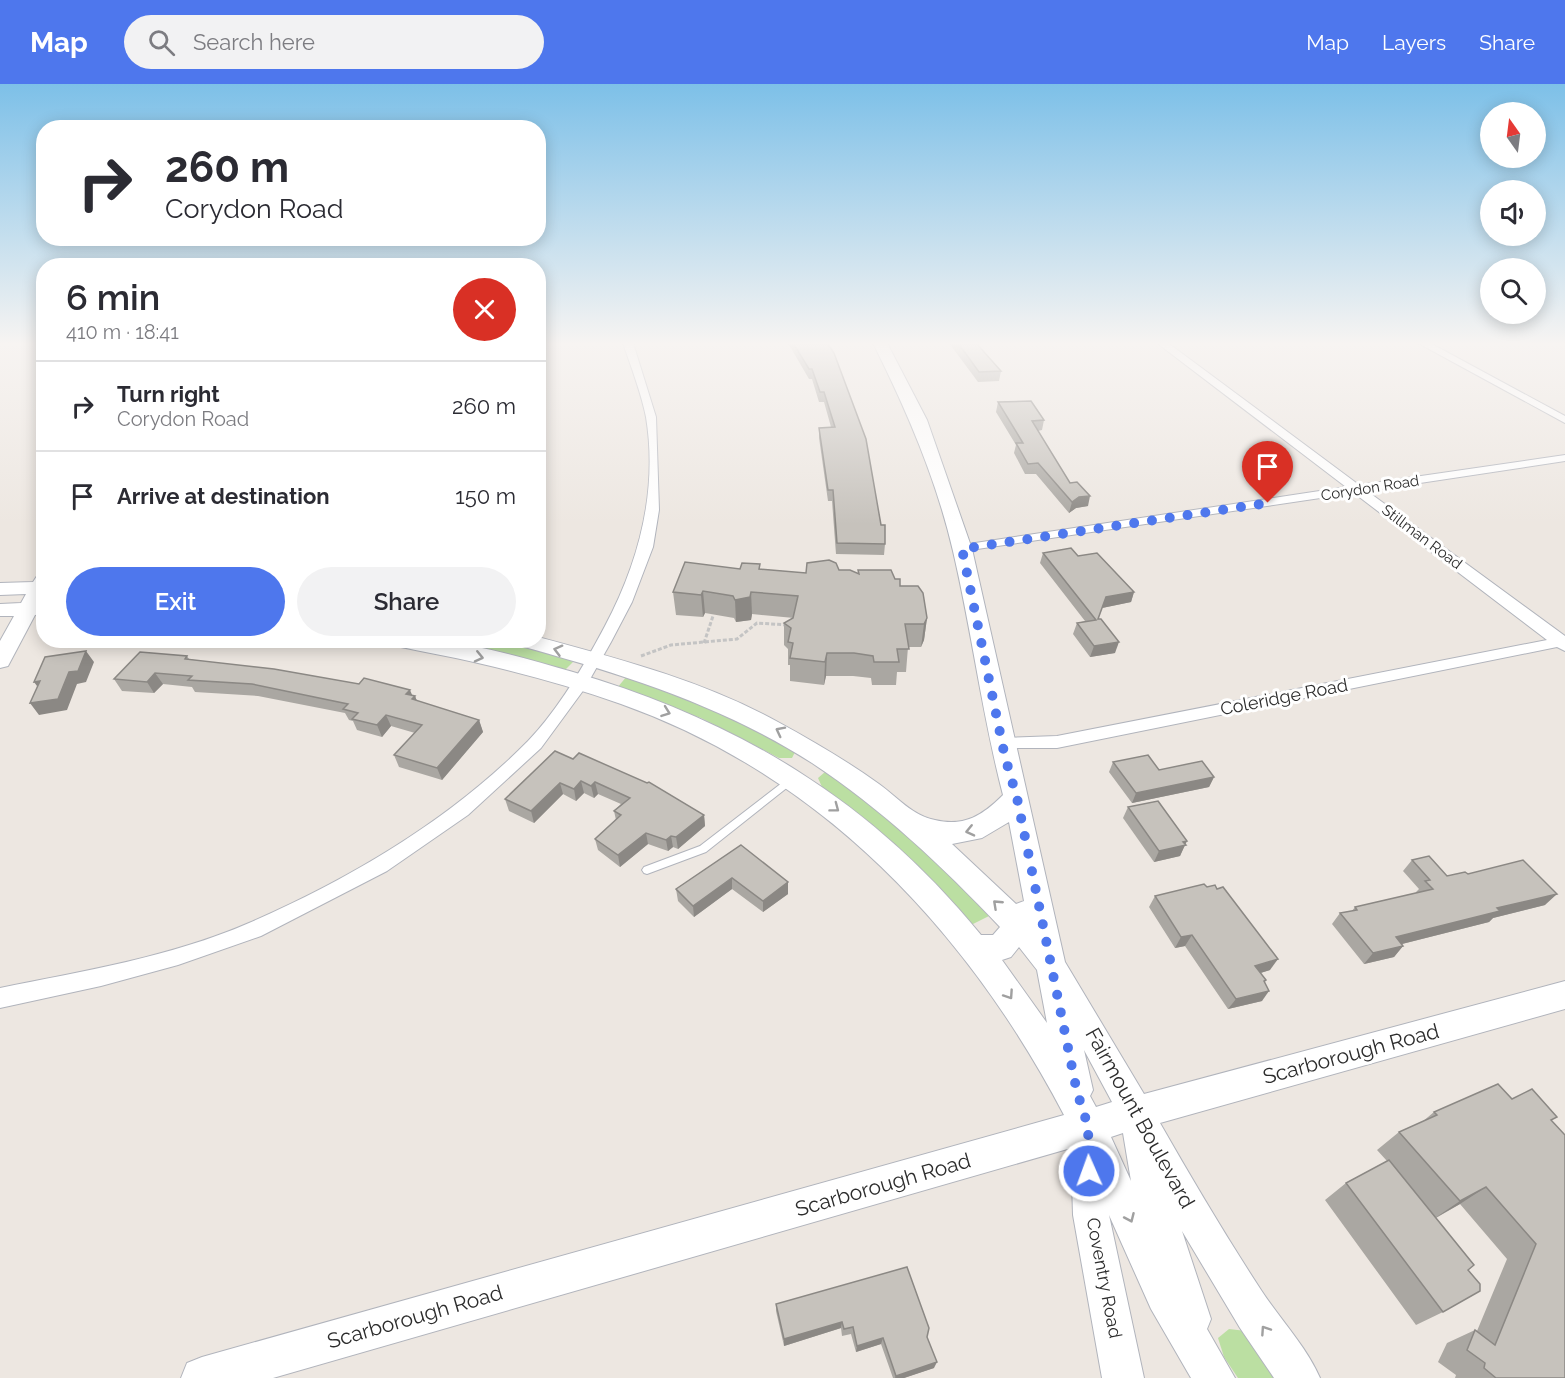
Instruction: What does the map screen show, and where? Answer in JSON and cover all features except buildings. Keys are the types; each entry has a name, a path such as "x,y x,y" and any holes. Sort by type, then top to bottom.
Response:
{"main road":[{"name":"Coventry Road","path":"911,403 919,420 962,549 1002,744 1017,798 1077,1092 1088,1126 1091,1215 1123,1378"},
{"path":"0,590 36,587"},
{"path":"0,610 36,609"},
{"path":"0,661 36,609"},
{"name":"Fairmount Boulevard","path":"546,646 700,694 789,735 871,789 914,824 1019,926 1050,964 1088,1025 1226,1269 1299,1378"},
{"path":"437,648 492,660 579,684 704,728 794,778 838,810 888,852 936,902 975,948 1051,1061 1088,1126 1151,1266 1209,1373"},
{"path":"794,778 822,756"},
{"path":"914,824 946,833 971,832 992,823 1017,798"},
{"path":"975,948 1000,948 1019,926 1035,893"},
{"name":"Scarborough Road","path":"202,1378 1088,1126 1565,995"},
{"path":"1136,1113 1152,1195 1209,1373"}],"street":[{"path":"0,998 101,977 178,956 254,930 380,866 462,810 503,774 535,744 579,684 625,602 638,569 653,510 654,468 651,417 647,403"},
{"name":"Stillman Road","path":"1243,403 1563,643"},
{"path":"1534,403 1565,420"},
{"name":"Corydon Road","path":"962,549 1565,459"},
{"name":"Coleridge Road","path":"1002,744 1057,742 1563,643"}],"lane":[{"path":"647,870 703,849 794,778"}],"path":[{"path":"704,643 712,616"},
{"path":"637,657 671,645 737,639 757,623 796,626"}],"green space":[{"path":"464,648 526,648 557,655 573,662 565,670"},
{"path":"627,676 738,717 795,752 792,758 779,758 701,718 617,688"},
{"path":"825,772 832,773 893,818 989,916 969,926 918,869 822,787 818,778"},
{"path":"1229,1329 1246,1331 1282,1378 1238,1378 1224,1357 1218,1338"}],"route":[{"path":"1089,1171 1088,1126 1077,1092 1017,798 1005,757 962,549 1268,503"}]}
